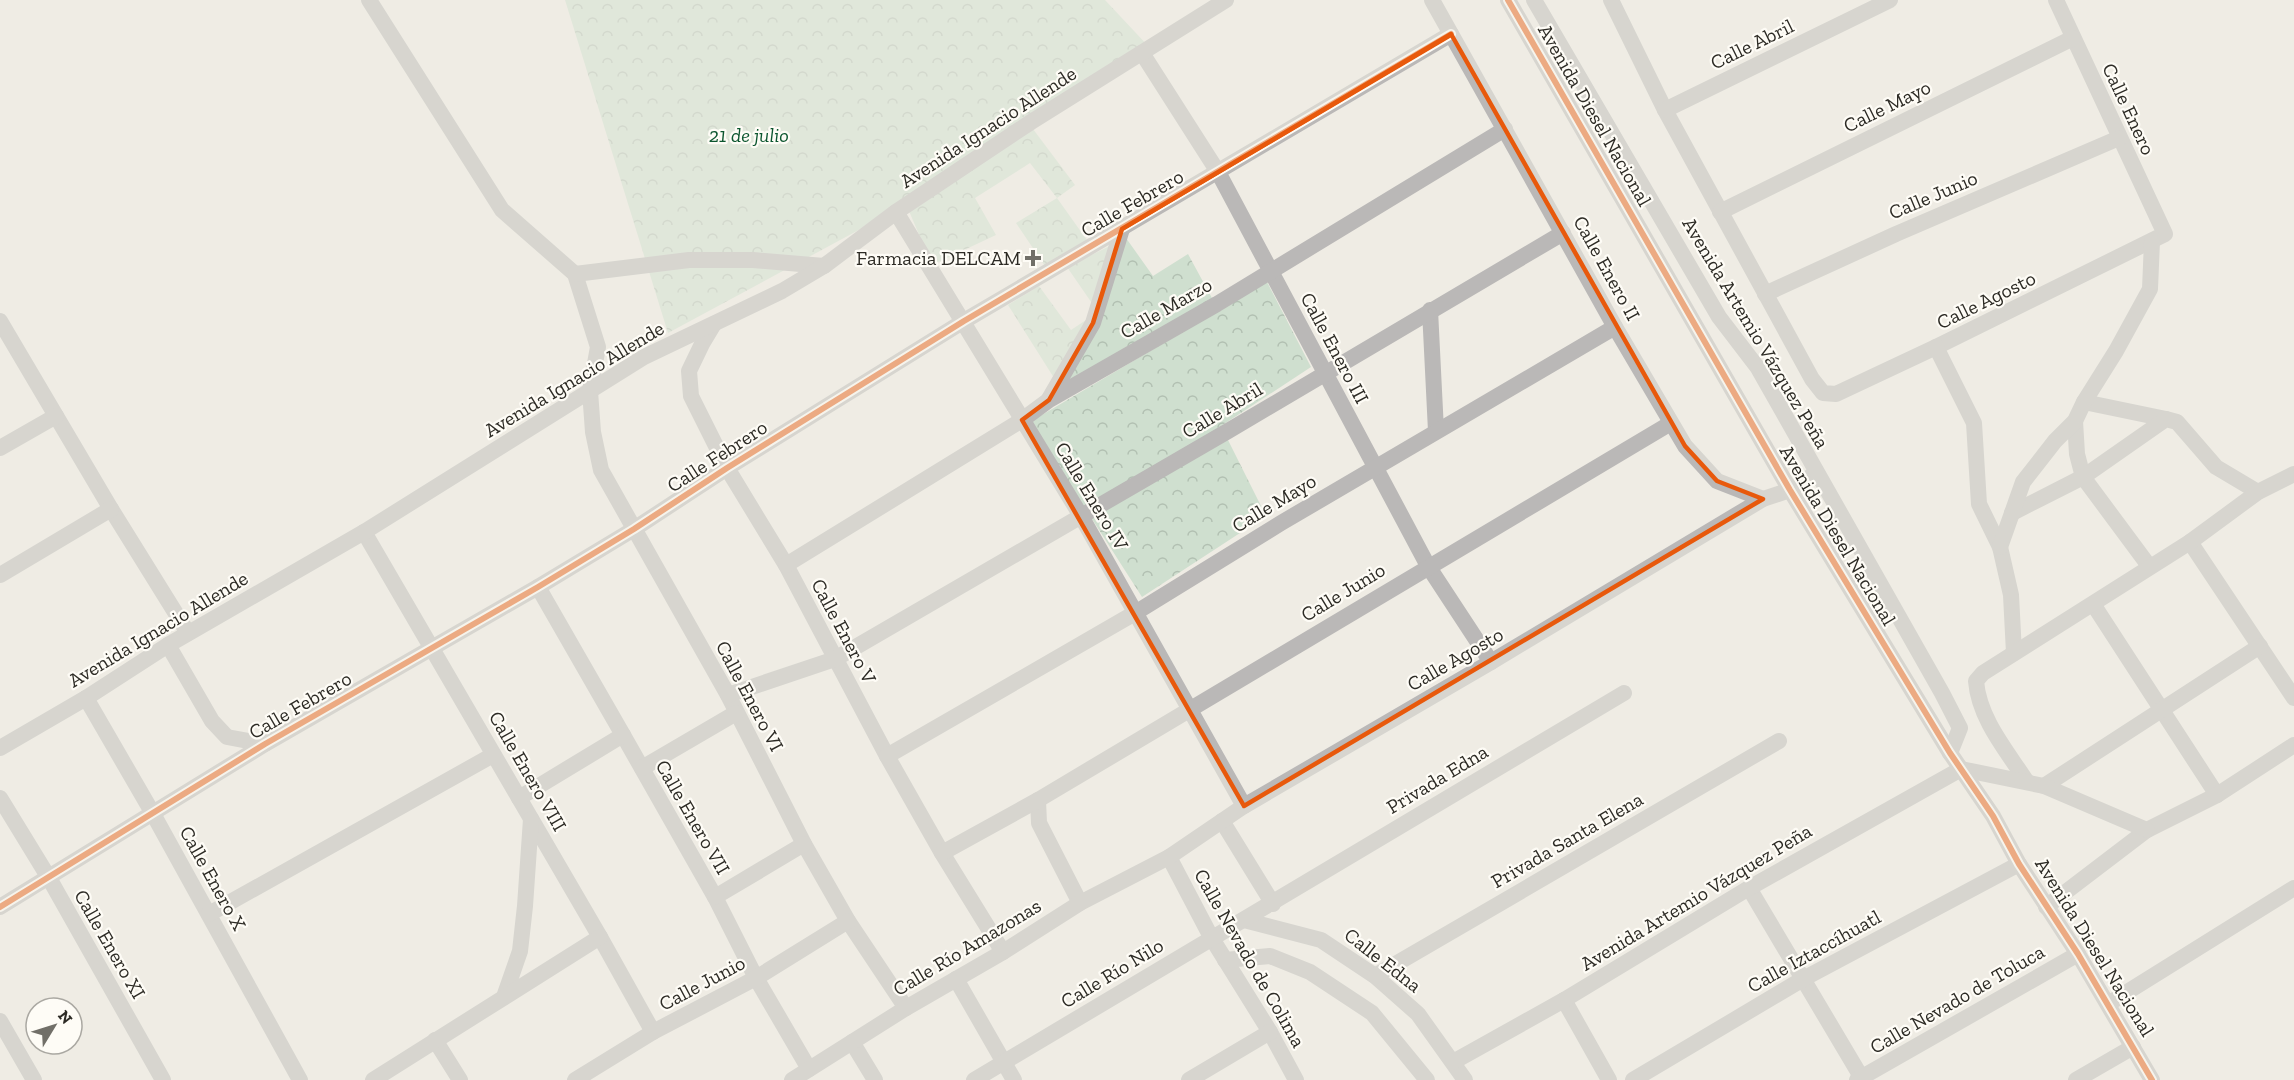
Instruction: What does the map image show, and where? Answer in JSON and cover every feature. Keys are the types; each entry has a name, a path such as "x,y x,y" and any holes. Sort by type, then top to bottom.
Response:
{"street":[{"path":"369,0 502,210 574,274 689,260 753,260 824,266"},
{"name":"Avenida Ignacio Allende","path":"0,748 86,698 188,633 364,532 644,357 782,291 824,266 896,212 1031,122 1225,0"},
{"name":"Calle Enero II","path":"1432,0 1615,327 1685,446 1718,482 1763,499"},
{"name":"Avenida Diesel Nacional","path":"1508,0 1790,490 1950,753 1993,816 2046,908 2078,954 2152,1080"},
{"name":"Avenida Artemio Vázquez Peña","path":"1534,0 1719,317 1758,368 1960,728 1950,753"},
{"name":"Calle Abril","path":"1665,110 1890,0"},
{"name":"Calle Enero","path":"2056,0 2119,138 2158,238"},
{"path":"1616,2 1665,110 1766,294"},
{"name":"Calle Febrero","path":"0,907 265,744 634,529 727,468 964,321 1452,34"},
{"name":"Calle Mayo","path":"1720,212 2073,38"},
{"name":"Calle Enero III","path":"1142,53 1218,172 1428,566 1491,663"},
{"name":"Calle Marzo","path":"786,565 1022,420 1049,400 1217,304 1505,129"},
{"name":"Calle Junio","path":"1766,294 1896,234 2119,138"},
{"name":"Calle Enero IV","path":"896,212 1082,516 1244,806"},
{"path":"1049,400 1092,323 1122,229"},
{"name":"Calle Abril","path":"728,695 796,670 835,659 1563,233"},
{"path":"2000,547 2023,482 2055,441 2075,421 2150,289 2158,238"},
{"name":"Calle Agosto","path":"1766,294 1812,379 1823,393 1836,394 2158,238"},
{"name":"Calle Enero VI","path":"574,274 598,347 590,391 593,432 602,470 728,695 804,844 848,921 906,1008"},
{"path":"1430,310 1436,431"},
{"path":"0,321 111,509 188,633"},
{"name":"Calle Enero V","path":"715,324 689,371 691,396 727,468 786,565 887,756 942,853 1003,952"},
{"name":"Calle Mayo","path":"887,756 1135,613 1375,467 1615,327"},
{"path":"1936,347 1974,423 1979,504 2000,547 2011,595 2014,653"},
{"path":"2084,402 2177,422 2216,467 2258,492"},
{"path":"0,448 56,416"},
{"path":"2012,513 2083,477 2166,419"},
{"path":"2075,421 2077,454 2083,477 2149,566"},
{"name":"Calle Junio","path":"942,853 1038,800 1671,423"},
{"path":"1763,499 1790,490 1816,472"},
{"path":"2027,782 1996,735 1977,699 1976,681 1983,673 2190,542 2258,492 2293,478"},
{"name":"Calle Agosto","path":"1169,856 1244,806 1491,663 1763,499"},
{"path":"0,575 111,509"},
{"name":"Calle Enero VIII","path":"364,532 433,647 652,1032"},
{"path":"2190,542 2260,646 2289,679 2294,698"},
{"name":"Calle Enero VII","path":"538,587 715,897 756,978 809,1069"},
{"path":"2093,604 2217,795"},
{"path":"168,645 212,721 227,737 265,744"},
{"path":"2044,786 2260,646"},
{"name":"Privada Edna","path":"1273,904 1305,882 1624,693"},
{"name":"Calle Enero X","path":"86,698 152,812 300,1080"},
{"path":"642,768 736,713"},
{"path":"519,798 623,735"},
{"name":"Privada Santa Elena","path":"1375,976 1779,741"},
{"path":"2046,908 2148,830 2217,795 2294,745"},
{"path":"209,914 493,755"},
{"path":"1961,769 2044,786 2148,830"},
{"name":"Avenida Artemio Vázquez Peña","path":"1453,1062 1564,1000 1749,888 1961,769"},
{"name":"Calle Enero XI","path":"0,798 49,878 163,1080"},
{"path":"1038,800 1039,823 1080,903"},
{"path":"504,997 520,951 531,819"},
{"path":"1222,821 1273,904"},
{"path":"715,897 804,844"},
{"name":"Calle Río Amazonas","path":"792,1080 1080,903 1169,856"},
{"name":"Calle Nevado de Colima","path":"1169,856 1211,937 1270,1032 1296,1080"},
{"name":"Calle Iztaccíhuatl","path":"1633,1080 1803,979 2019,864"},
{"path":"1749,888 1861,1079"},
{"path":"2108,1004 2294,888"},
{"name":"Calle Río Nilo","path":"974,1080 1211,937 1273,904"},
{"name":"Calle Edna","path":"1244,920 1322,940 1375,976 1418,1014 1465,1080"},
{"name":"Calle Junio","path":"574,1080 652,1032 756,978 848,921"},
{"path":"373,1080 600,938"},
{"name":"Calle Nevado de Toluca","path":"1861,1079 2078,954"},
{"path":"1225,960 1270,956 1310,972 1372,1013 1426,1080"},
{"path":"956,979 1014,1080"},
{"path":"1564,1000 1609,1080"},
{"path":"1,1026 34,1080"},
{"path":"1189,1080 1270,1032"},
{"path":"435,1041 460,1080"},
{"path":"852,1042 875,1080"},
{"path":"2076,1080 2133,1047"},
{"path":"394,1080 405,1059"}],"highlighted area":[{"path":"1451,34 1685,446 1717,481 1763,499 1244,806 1022,420 1049,400 1093,323 1122,229"}],"green space":[{"name":"21 de julio","path":"565,0 1105,0 1150,48 905,205 668,333"},
{"path":"1033,129 1075,185 1057,198 1030,163 975,198 996,235 932,265 909,211"},
{"path":"1057,198 1089,243 1047,269 1016,223"},
{"path":"1126,238 1153,276 1188,254 1213,300 1061,389 1008,305 1039,286 1071,330 1098,312 1067,267"},
{"path":"1267,282 1311,367 1221,426 1266,516 1142,597 1030,422"}],"cycle path":[{"path":"1508,0 1790,490 1950,753 1993,816 2019,864 2078,954 2152,1080"},
{"path":"0,907 265,744 634,529 727,468 964,321 1451,34"}],"place":[{"name":"Farmacia DELCAM","path":"1033,258"}]}
